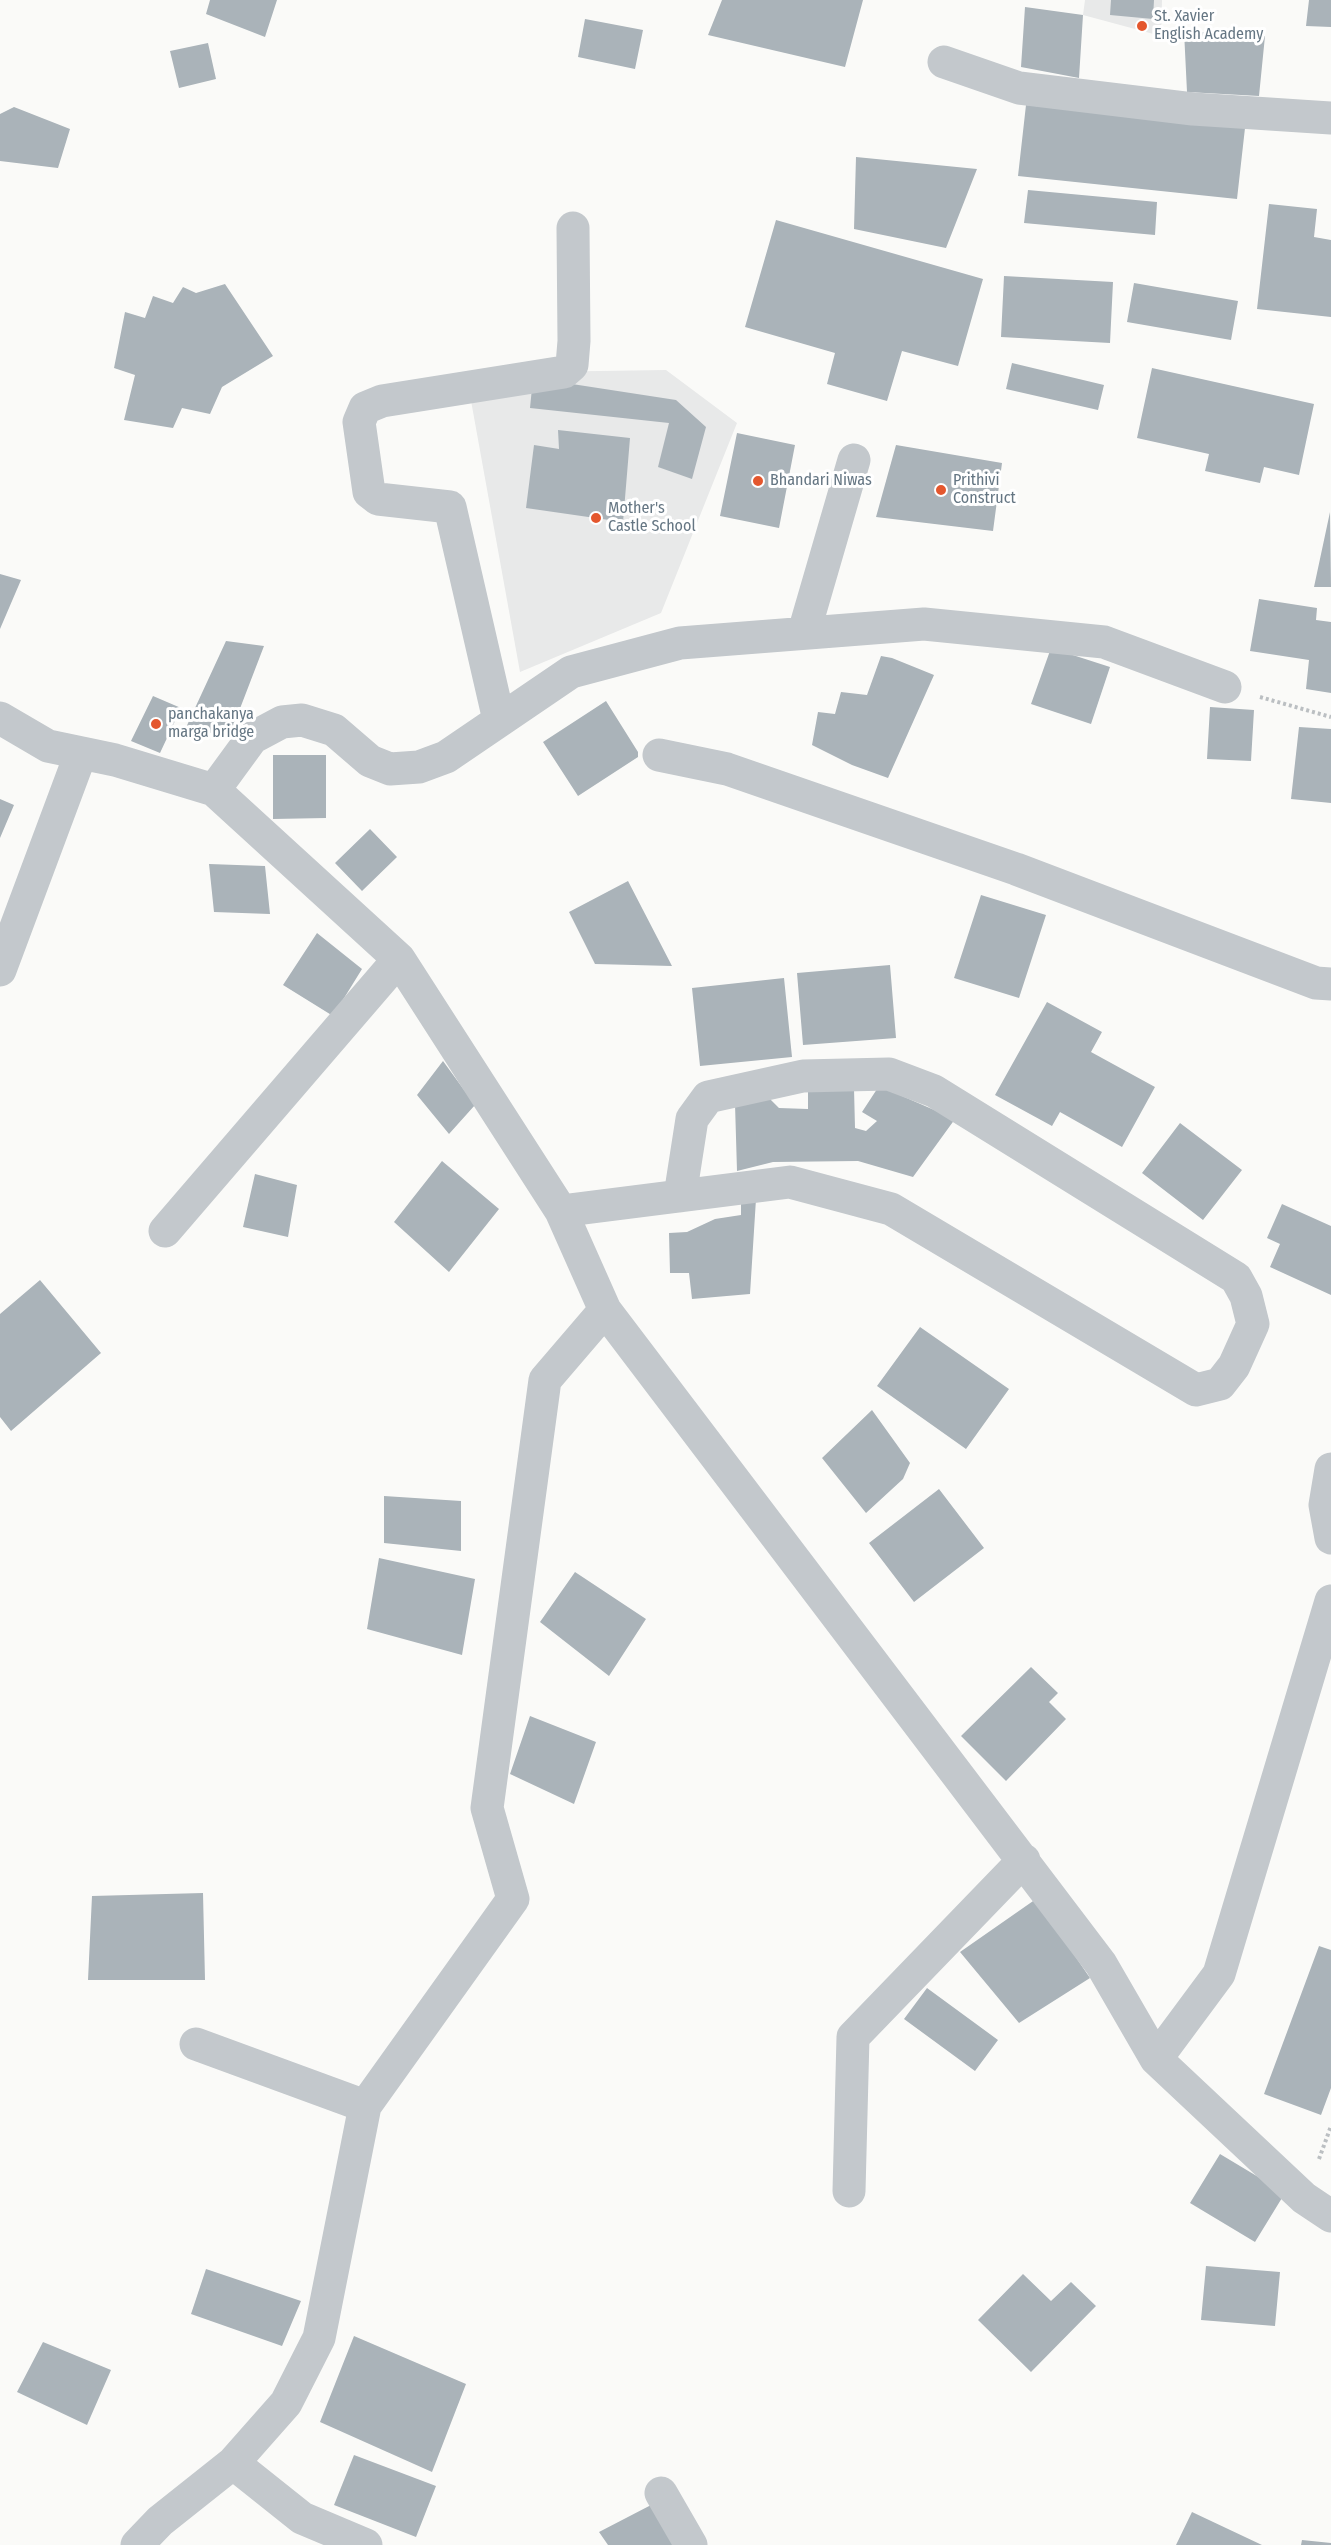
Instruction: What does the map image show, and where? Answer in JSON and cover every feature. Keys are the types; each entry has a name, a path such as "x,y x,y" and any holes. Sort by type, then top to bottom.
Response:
{"street":[{"path":"944,62 1020,88 1194,109 1331,118"},
{"path":"499,720 450,507 378,499 369,492 358,422 365,408 382,401 564,372 572,365 574,341 573,228"},
{"path":"804,632 854,460"},
{"path":"214,790 252,738 282,722 302,720 334,730 370,761 390,769 419,767 446,757 571,672 680,643 924,624 1104,642 1225,687"},
{"path":"0,718 48,746 115,760 214,790 399,959 561,1211 605,1310 1101,1964 1156,2059 1304,2198 1331,2216"},
{"path":"0,970 81,753"},
{"path":"659,755 727,769 1016,869 1316,983 1331,984"},
{"path":"165,1231 399,959"},
{"path":"561,1211 680,1196 790,1182 891,1209 1196,1390 1220,1384 1234,1366 1253,1324 1246,1296 1236,1278 934,1091 889,1074 849,1073 803,1076 708,1097 692,1119 680,1196"},
{"path":"137,2545 160,2521 233,2463 286,2403 319,2338 365,2106 513,1899 487,1808 545,1380 605,1310"},
{"path":"1331,1469 1325,1505 1331,1538"},
{"path":"1156,2059 1218,1974 1331,1601"},
{"path":"849,2191 853,2037 1024,1860"},
{"path":"196,2044 365,2106"},
{"path":"233,2463 302,2518 366,2545"},
{"path":"661,2493 691,2545"}],"path":[{"path":"1225,687 1331,717"}],"shaded area":[{"name":"St. Xavier English Academy","path":"1085,0 1162,0 1161,36 1083,15"},
{"name":"Mother's Castle School","path":"666,370 737,423 661,613 520,672 466,373"}],"building":[{"path":"210,0 277,0 265,37 206,14"},
{"path":"722,0 863,0 845,67 708,35"},
{"path":"1111,0 1154,0 1153,19 1110,15"},
{"path":"1309,0 1331,0 1331,27 1306,26"},
{"path":"1025,7 1083,15 1079,78 1021,67"},
{"path":"585,19 643,30 635,69 578,57"},
{"path":"1184,31 1265,36 1259,96 1187,92"},
{"path":"208,43 216,79 179,88 170,51"},
{"path":"1026,105 1245,128 1237,199 1018,176"},
{"path":"14,107 70,129 58,168 0,161 0,114"},
{"path":"856,157 977,169 946,248 854,229"},
{"path":"1028,190 1157,202 1155,235 1024,223"},
{"path":"1269,204 1317,209 1314,237 1331,240 1331,317 1257,309"},
{"path":"776,220 983,279 958,366 902,351 887,401 827,384 835,353 745,327"},
{"path":"1004,276 1113,282 1110,343 1001,337"},
{"path":"1134,283 1238,301 1231,340 1127,322"},
{"path":"225,284 273,356 222,387 210,414 182,408 173,428 124,420 135,375 114,368 125,312 145,318 153,296 173,303 183,287 196,293"},
{"path":"1012,363 1104,385 1098,410 1006,389"},
{"path":"1152,368 1314,404 1299,475 1264,467 1260,483 1205,471 1209,454 1137,438"},
{"path":"533,378 676,400 706,427 692,479 658,467 669,423 530,408"},
{"path":"558,430 630,438 623,522 526,508 534,445 559,449"},
{"name":"Bhandari Niwas","path":"737,433 795,445 779,528 720,516"},
{"name":"Prithivi Construct","path":"896,445 1002,463 993,531 876,517"},
{"path":"1330,512 1331,587 1314,587"},
{"path":"0,574 21,580 0,629"},
{"path":"1259,599 1317,608 1316,620 1331,622 1331,693 1306,689 1309,660 1250,651"},
{"path":"226,641 264,646 231,732 183,734"},
{"path":"1051,648 1110,667 1091,724 1031,704"},
{"path":"881,656 892,658 934,675 888,778 852,765 812,745 818,712 835,714 841,692 867,695"},
{"name":"panchakanya marga bridge","path":"153,696 181,708 160,753 131,741"},
{"path":"606,701 638,752 638,757 578,796 543,742"},
{"path":"1210,707 1254,710 1251,761 1207,759"},
{"path":"1299,727 1331,729 1331,803 1291,799"},
{"path":"273,755 326,755 326,818 273,819"},
{"path":"0,799 14,805 0,838"},
{"path":"370,829 397,857 362,891 335,863"},
{"path":"209,864 265,866 270,914 214,912"},
{"path":"628,881 672,966 595,964 569,912"},
{"path":"981,895 1046,915 1019,998 954,978"},
{"path":"317,933 362,969 333,1016 283,985"},
{"path":"890,965 896,1038 803,1045 797,973"},
{"path":"784,978 792,1057 700,1066 692,988"},
{"path":"1047,1002 1102,1032 1091,1052 1155,1087 1122,1147 1060,1112 1052,1126 995,1095"},
{"path":"443,1061 475,1105 449,1134 417,1095"},
{"path":"879,1086 955,1119 913,1177 858,1161 773,1162 737,1171 735,1104 770,1099 779,1108 808,1109 808,1090 854,1088 855,1128 866,1131 877,1121 862,1112"},
{"path":"1180,1123 1242,1170 1203,1220 1142,1173"},
{"path":"442,1161 499,1209 449,1272 394,1222"},
{"path":"255,1174 297,1185 288,1237 243,1227"},
{"path":"756,1199 750,1294 692,1299 689,1273 670,1273 669,1233 687,1232 715,1219 741,1215 741,1201"},
{"path":"1282,1204 1331,1226 1331,1295 1270,1267 1280,1244 1267,1238"},
{"path":"40,1280 101,1353 11,1431 0,1417 0,1314"},
{"path":"920,1327 1009,1389 966,1449 877,1386"},
{"path":"872,1410 910,1463 903,1479 866,1513 822,1458"},
{"path":"939,1489 984,1548 914,1602 869,1543"},
{"path":"384,1496 461,1501 461,1551 384,1543"},
{"path":"379,1558 475,1579 462,1655 367,1629"},
{"path":"575,1572 646,1619 609,1676 540,1622"},
{"path":"1031,1667 1058,1693 1049,1702 1066,1719 1006,1781 961,1736"},
{"path":"530,1716 596,1742 574,1804 510,1774"},
{"path":"203,1893 205,1980 88,1980 92,1896"},
{"path":"1036,1899 1090,1978 1019,2023 960,1952"},
{"path":"1319,1946 1331,1950 1331,2088 1321,2115 1264,2094"},
{"path":"927,1988 998,2040 975,2071 904,2019"},
{"path":"1220,2154 1285,2193 1255,2242 1190,2203"},
{"path":"1206,2266 1280,2272 1275,2326 1201,2320"},
{"path":"206,2269 301,2301 282,2346 191,2314"},
{"path":"1023,2274 1051,2301 1071,2282 1096,2306 1031,2372 978,2320"},
{"path":"354,2336 466,2384 432,2472 320,2422"},
{"path":"43,2342 111,2370 87,2425 17,2392"},
{"path":"354,2455 436,2486 416,2537 334,2505"},
{"path":"653,2504 676,2545 608,2545 599,2532"},
{"path":"1192,2512 1262,2545 1176,2545"},
{"path":"1302,2540 1331,2543 1331,2545 1301,2545"}],"place":[{"name":"St. Xavier English Academy","path":"1142,26"},
{"name":"Bhandari Niwas","path":"758,481"},
{"name":"Prithivi Construct","path":"941,490"},
{"name":"Mother's Castle School","path":"596,518"},
{"name":"panchakanya marga bridge","path":"156,724"}]}
